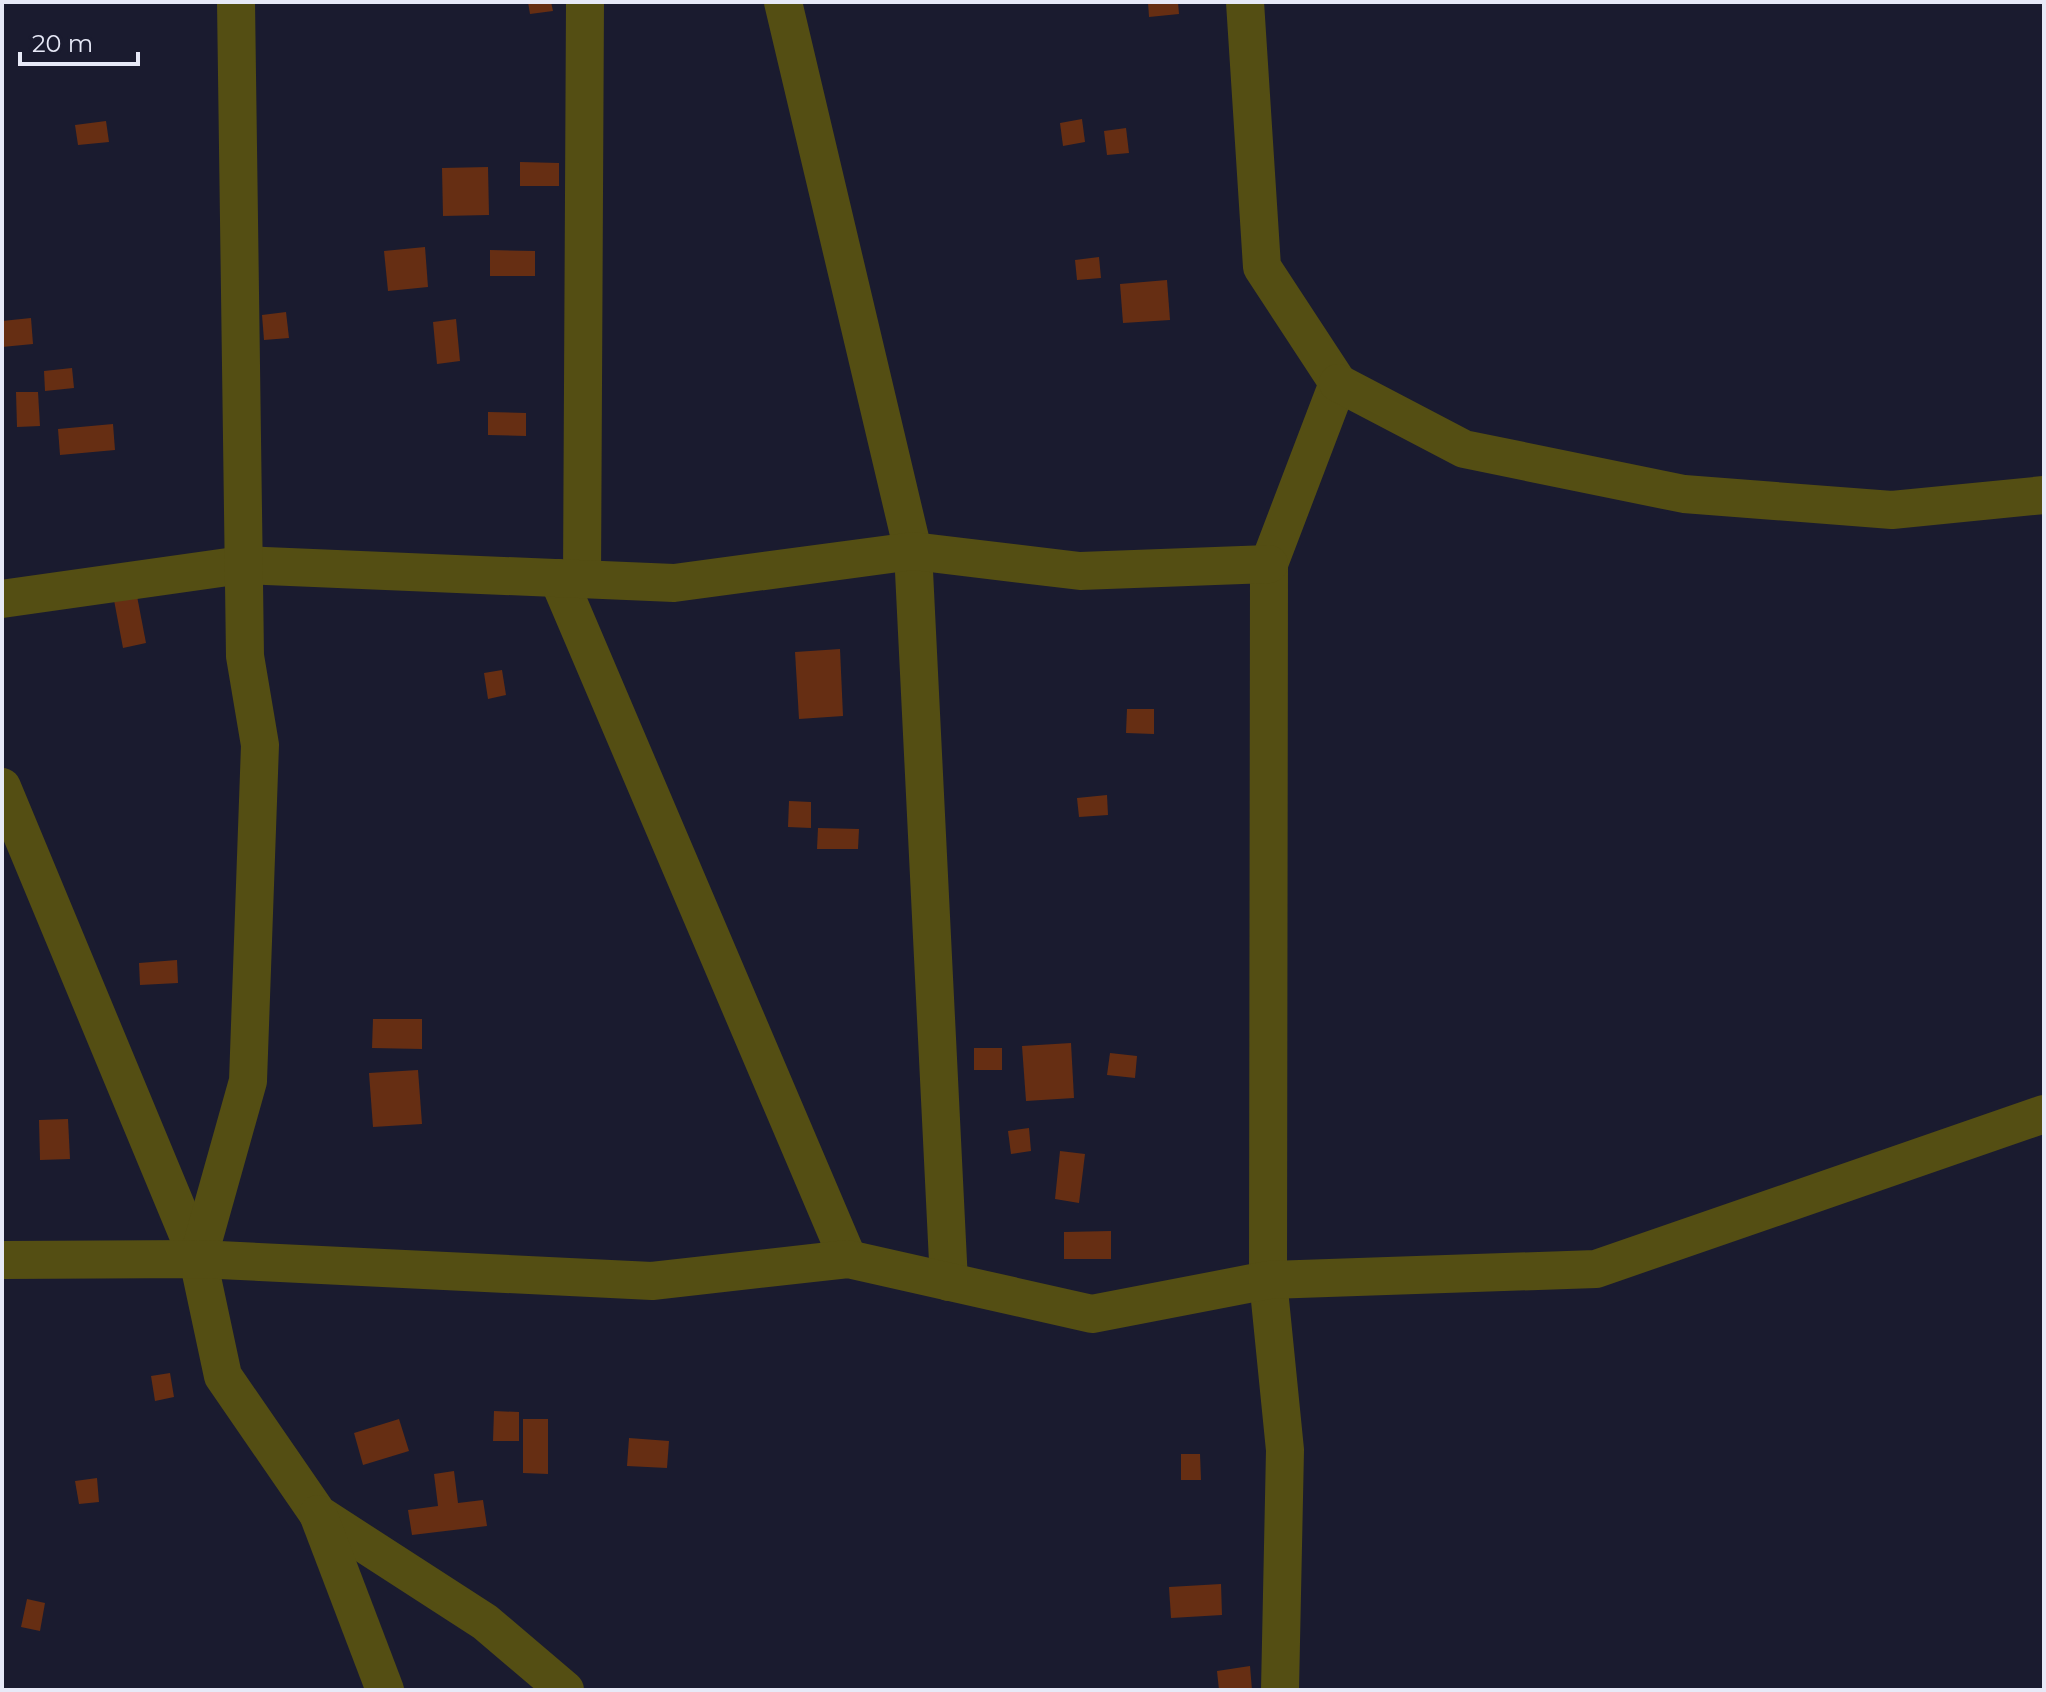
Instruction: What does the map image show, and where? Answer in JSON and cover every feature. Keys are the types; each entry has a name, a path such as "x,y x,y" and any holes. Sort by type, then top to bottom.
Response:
{"street":[{"path":"198,1259 248,1081 260,745 245,656 242,565 236,2"},
{"path":"585,2 570,579 848,1259"},
{"path":"783,2 913,551 949,1282"},
{"path":"1245,2 1262,267 1338,383 1464,449 1684,494 1892,510 2044,495"},
{"path":"1280,1690 1285,1450 1268,1280 1269,564 1338,383"},
{"path":"2,599 242,565 674,583 913,551 1080,571 1269,564"},
{"path":"2,787 16,858 198,1259 223,1376 318,1514 385,1690"},
{"path":"2,1260 198,1259 652,1281 848,1259 1092,1314 1268,1280 1596,1269 2044,1114"},
{"path":"318,1514 485,1622 565,1690"}],"building":[{"path":"528,2 551,2 553,11 530,14"},
{"path":"1148,2 1178,2 1179,14 1149,17"},
{"path":"1082,119 1085,142 1063,146 1060,123"},
{"path":"106,121 109,142 78,145 75,125"},
{"path":"1126,128 1129,153 1107,155 1104,131"},
{"path":"520,162 559,163 559,186 520,186"},
{"path":"488,167 489,215 443,216 442,168"},
{"path":"425,247 428,287 388,291 384,251"},
{"path":"490,250 535,251 535,276 490,276"},
{"path":"1099,257 1101,278 1077,280 1075,260"},
{"path":"1167,280 1170,320 1123,323 1120,284"},
{"path":"286,312 289,338 264,340 262,315"},
{"path":"31,318 33,344 2,347 2,321"},
{"path":"456,319 460,361 437,364 433,322"},
{"path":"72,368 74,388 45,391 44,371"},
{"path":"16,392 38,392 40,426 17,427"},
{"path":"488,412 526,413 526,436 488,435"},
{"path":"113,424 115,450 60,455 58,429"},
{"path":"137,596 146,643 123,648 114,600"},
{"path":"840,649 843,716 799,719 795,652"},
{"path":"502,670 506,695 488,699 484,673"},
{"path":"1127,709 1154,709 1154,734 1126,733"},
{"path":"1107,795 1108,815 1079,817 1077,798"},
{"path":"789,801 811,802 811,828 788,827"},
{"path":"818,828 859,829 858,849 817,849"},
{"path":"177,960 178,983 140,985 139,963"},
{"path":"373,1019 422,1019 422,1049 372,1048"},
{"path":"1071,1043 1074,1098 1026,1101 1022,1046"},
{"path":"974,1048 1002,1048 1002,1070 974,1070"},
{"path":"1110,1053 1137,1056 1135,1078 1107,1075"},
{"path":"418,1070 422,1124 373,1127 369,1073"},
{"path":"68,1119 70,1159 40,1160 39,1120"},
{"path":"1029,1128 1031,1151 1011,1154 1008,1131"},
{"path":"1060,1151 1085,1154 1079,1203 1055,1199"},
{"path":"1111,1231 1111,1259 1064,1259 1064,1232"},
{"path":"170,1373 174,1397 155,1401 151,1376"},
{"path":"494,1411 519,1412 519,1441 493,1441"},
{"path":"399,1419 409,1451 363,1465 354,1433"},
{"path":"523,1419 548,1419 548,1474 523,1473"},
{"path":"629,1438 669,1441 667,1468 627,1466"},
{"path":"1181,1454 1200,1454 1201,1480 1181,1480"},
{"path":"454,1471 458,1503 483,1500 487,1526 412,1535 408,1510 438,1506 434,1474"},
{"path":"97,1478 99,1502 79,1504 75,1481"},
{"path":"1221,1584 1222,1615 1171,1618 1169,1587"},
{"path":"27,1599 45,1603 40,1631 21,1627"},
{"path":"1250,1666 1252,1690 1219,1690 1217,1671"}]}
